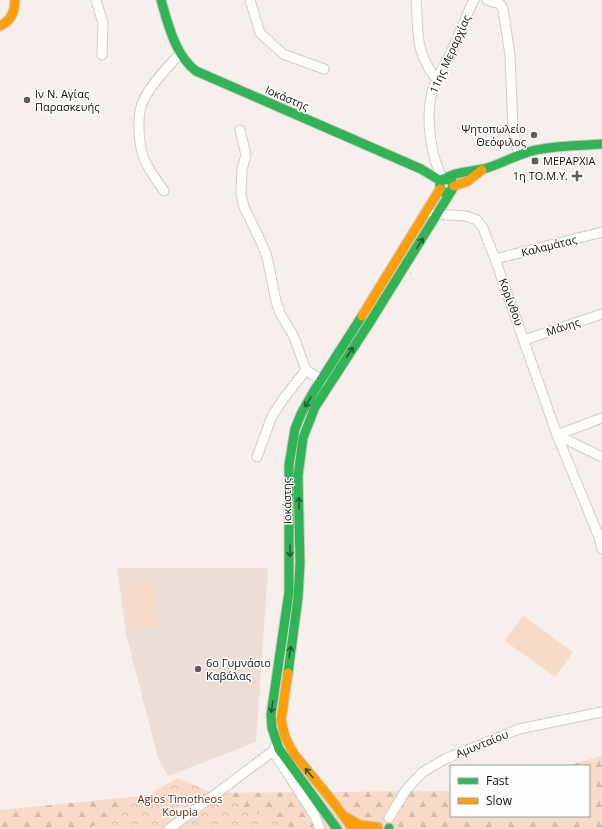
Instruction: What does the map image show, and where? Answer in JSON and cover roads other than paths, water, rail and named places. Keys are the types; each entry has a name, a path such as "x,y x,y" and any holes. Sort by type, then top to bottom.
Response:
{"street":[{"path":"0,26 10,20 15,8 16,0"},
{"path":"96,0 103,23 102,55"},
{"name":"Ιοκάστης","path":"161,0 169,25 181,53 190,66 202,74 401,160 441,183 426,213 325,383 302,442 298,476 300,554 298,598 281,720 282,731 288,745 341,811 353,829"},
{"path":"250,0 260,33 283,54 324,69"},
{"path":"416,0 419,45 423,58 437,80"},
{"name":"11ης Μεραρχίας","path":"441,183 436,164 430,122 430,104 437,80 474,0"},
{"path":"487,0 500,4 504,9 510,55 513,129 519,155"},
{"path":"164,191 144,160 138,140 140,107 149,91 166,68 181,53"},
{"path":"240,130 246,155 242,169 241,184 241,194 244,207 267,257 273,292 280,313 294,337 306,370 325,383"},
{"path":"484,168 468,181 445,193 441,183 463,172 484,168 519,155 551,148 602,144"},
{"name":"Ιοκάστης","path":"337,829 286,759 275,748 271,723 289,586 289,465 295,429 301,414 370,322 453,188"},
{"name":"Κορίνθου","path":"426,213 466,216 477,220 483,228 557,435 600,536 602,549"},
{"name":"Καλαμάτας","path":"495,259 602,232"},
{"name":"Μάνης","path":"524,340 602,314"},
{"path":"257,457 272,416 306,370"},
{"path":"557,435 602,418"},
{"path":"557,435 602,457"},
{"name":"Αμυνταίου","path":"377,828 389,818 414,780 423,772 445,759 519,729 602,712"},
{"path":"169,829 275,748 315,816 320,829"},
{"path":"341,811 348,818 360,825 377,828"},
{"path":"389,818 389,829"}],"place":[{"name":"Ιν Ν. Αγίας Παρασκευής","path":"27,100"},
{"name":"Ψητοπωλείο Θεόφιλος","path":"534,135"},
{"name":"ΜΕΡΑΡΧΙΑ","path":"535,161"},
{"name":"1η ΤΟ.Μ.Υ.","path":"577,176"},
{"name":"6ο Γυμνάσιο Καβάλας","path":"198,669"}],"park label":[{"name":"Agios Timotheos Koupia","path":"180,805"}]}
